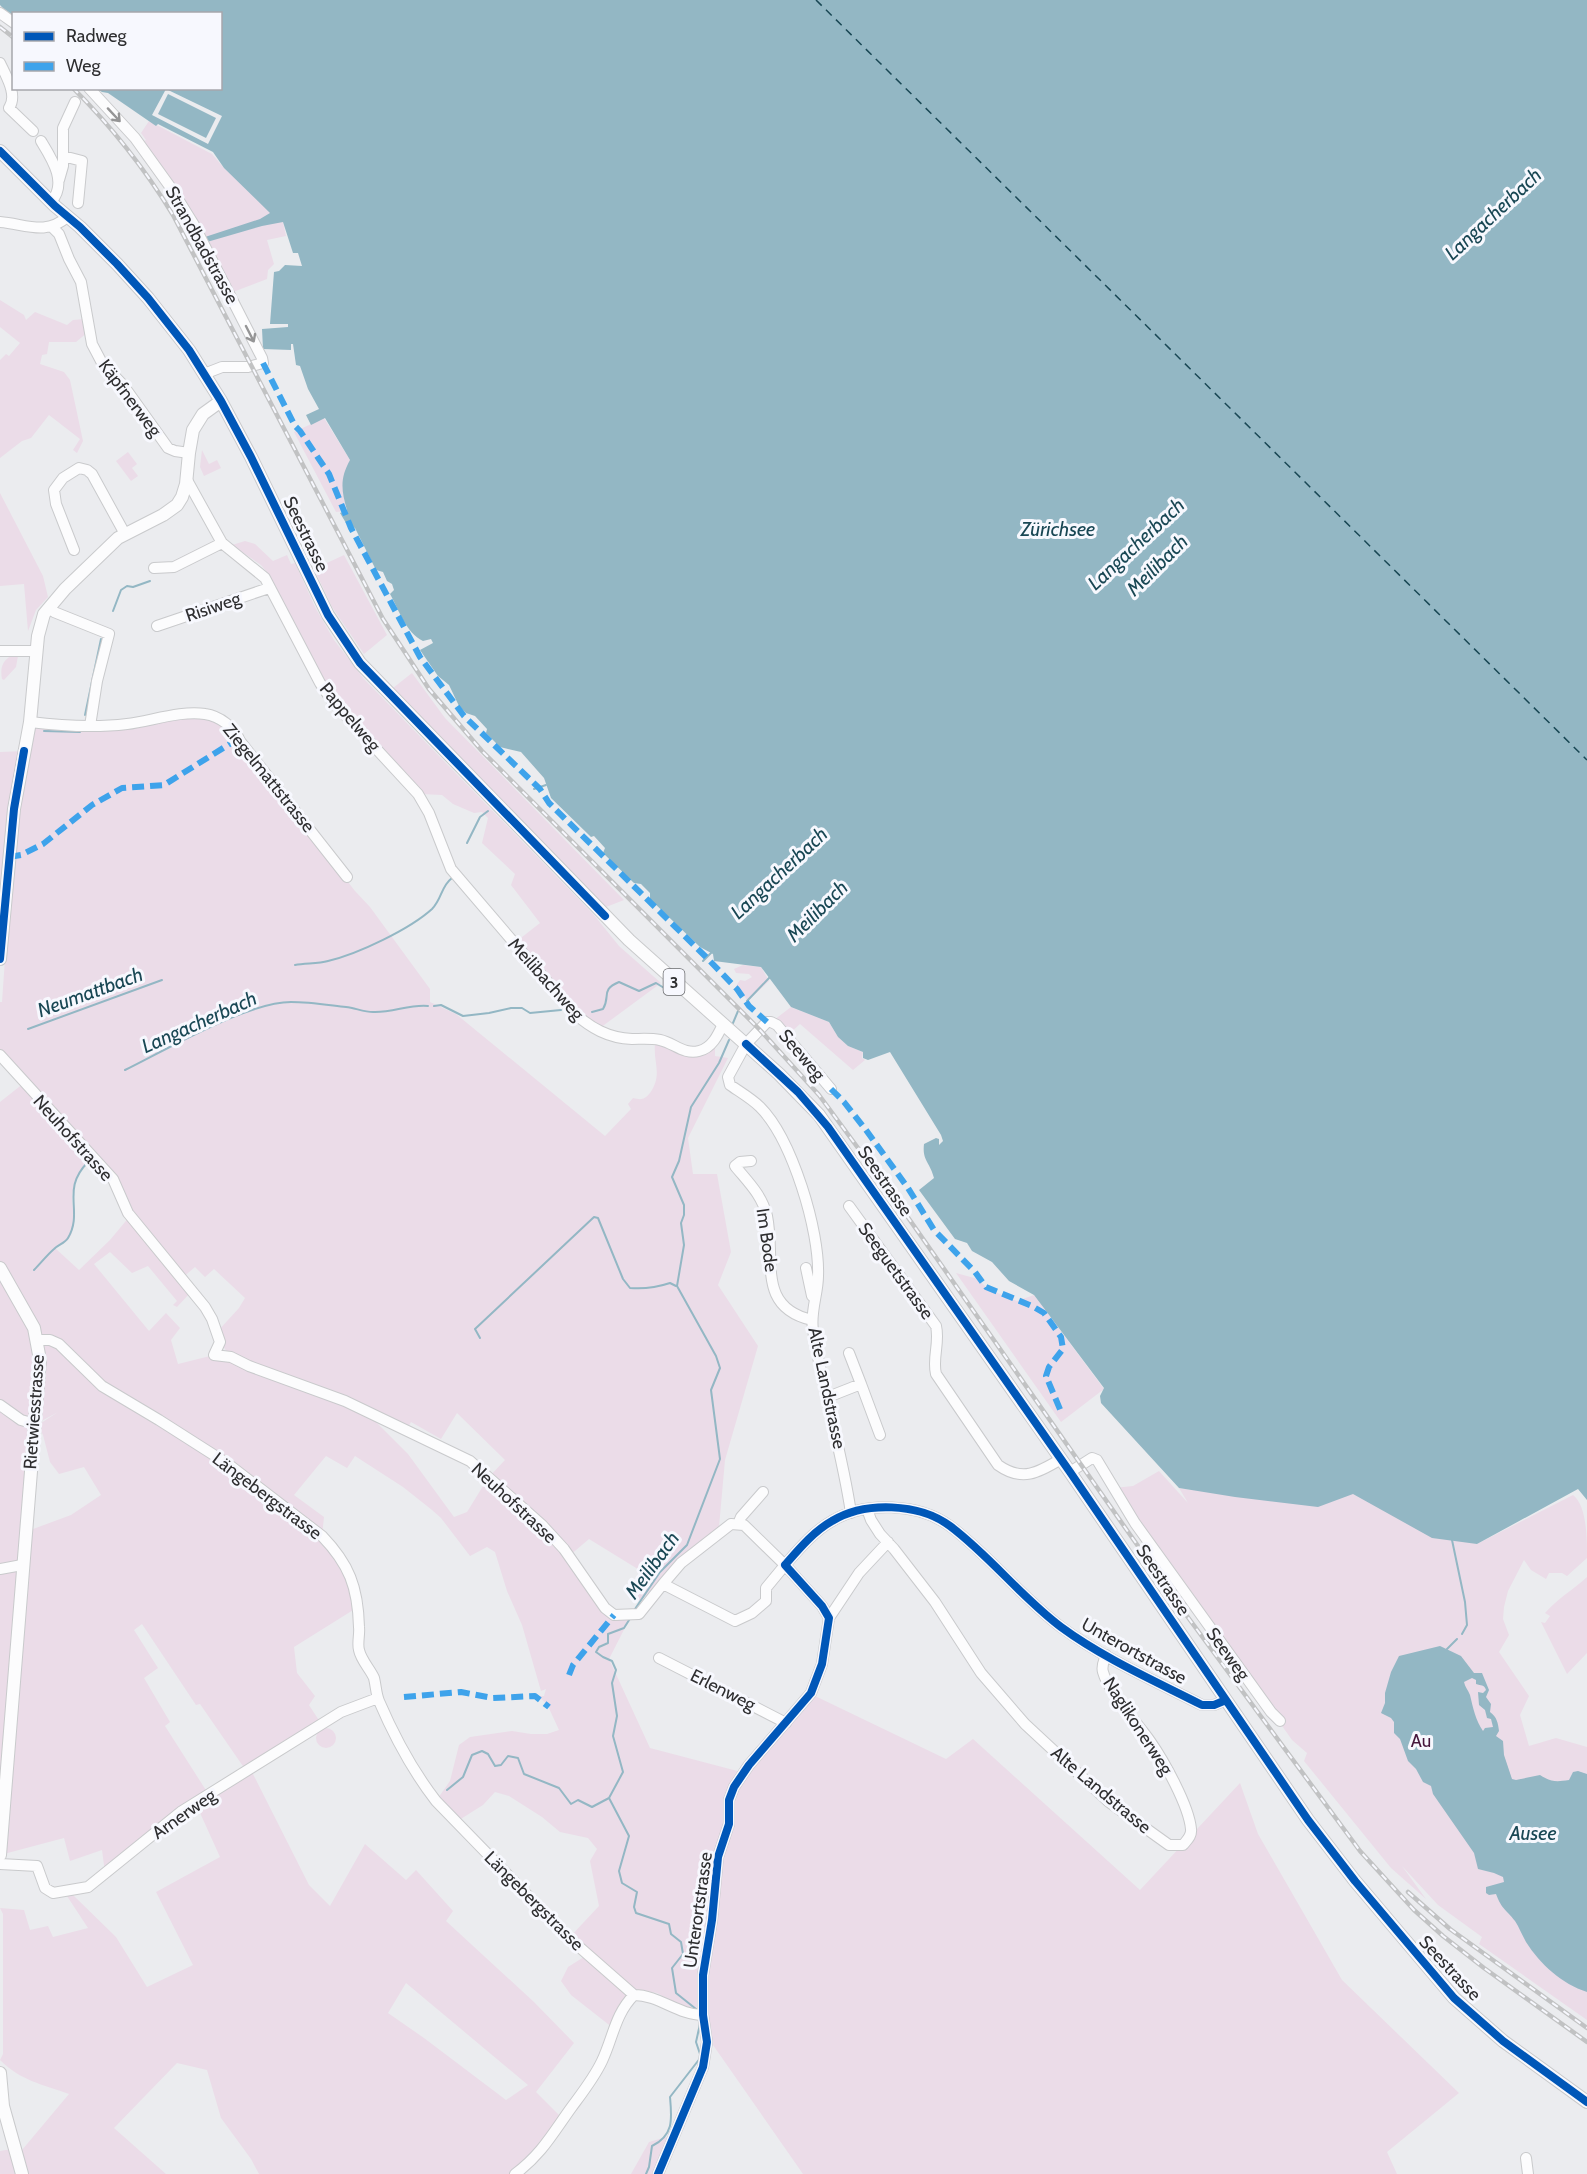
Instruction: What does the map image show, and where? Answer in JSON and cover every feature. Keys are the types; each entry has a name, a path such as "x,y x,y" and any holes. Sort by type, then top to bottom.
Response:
{"main road":[{"name":"Seestrasse","path":"0,151 51,202 94,240 144,293 204,374 264,482 328,615 360,663 636,947 798,1092 828,1126 1071,1472 1308,1820 1355,1881 1454,1998 1484,2026 1587,2102"},
{"path":"0,959 14,808 30,722 36,651 41,624 51,604 99,555 125,534 174,508 183,497 189,453 196,424 203,414 220,401"},
{"name":"Rietwiesstrasse","path":"0,1268 25,1309 37,1340 40,1372 22,1565 0,1855"},
{"path":"0,2073 3,2106 22,2174"}],"street":[{"path":"0,63 13,100 5,108 33,131"},
{"name":"Strandbadstrasse","path":"91,90 135,138 171,188 194,225 262,358 263,363 248,367 222,367 204,374"},
{"path":"51,202 56,196 63,166 63,128 75,102"},
{"path":"41,141 53,162 59,180"},
{"path":"63,156 82,161 78,203"},
{"path":"0,222 52,227 67,217"},
{"name":"Käpfnerweg","path":"52,227 59,234 81,282 92,344 102,363 123,385 168,448 175,452 189,453"},
{"path":"74,550 56,504 54,490 63,478 79,468 92,474 125,534"},
{"name":"Pappelweg","path":"187,480 222,543 265,578 320,683 333,702 418,794 429,813 451,869"},
{"path":"154,568 174,567 222,543"},
{"name":"Risiweg","path":"157,626 269,588"},
{"path":"54,612 109,634 90,726"},
{"path":"0,651 36,651"},
{"name":"Ziegelmattstrasse","path":"30,722 90,726 124,725 188,714 204,714 222,720 237,734 240,741 347,876"},
{"name":"Meilibachweg","path":"451,869 573,1013 594,1029 616,1037 661,1040 689,1052 705,1049 716,1038 723,1024"},
{"name":"Seeweg","path":"746,1044 767,1023 774,1023 831,1089"},
{"name":"Alte Landstrasse","path":"746,1044 728,1077 730,1085 760,1107 780,1136 799,1177 814,1230 818,1277 812,1320 818,1359 844,1469 851,1513"},
{"name":"Neuhofstrasse","path":"0,1055 113,1179 130,1216 205,1307 220,1342 214,1355 231,1356 249,1366 345,1401 470,1461 542,1525 564,1549 604,1608 614,1615 639,1614 681,1563 731,1524 738,1524"},
{"name":"Im Bode","path":"751,1161 740,1162 735,1166 758,1193 767,1216 773,1288 777,1301 796,1317 812,1320"},
{"name":"Seeguetstrasse","path":"849,1206 936,1326 939,1337 933,1365 936,1374 998,1465 1009,1473 1018,1475 1044,1469 1061,1459"},
{"path":"806,1268 812,1291 812,1320"},
{"name":"Längebergstrasse","path":"37,1340 50,1340 58,1344 102,1386 228,1464 322,1536 344,1562 351,1577 358,1607 359,1650 374,1678 378,1698 408,1760 436,1801 568,1938 634,1995"},
{"path":"849,1353 880,1435"},
{"path":"828,1396 861,1384"},
{"path":"0,1405 21,1420 35,1425"},
{"name":"Seeweg","path":"1071,1472 1088,1459 1097,1460 1142,1533 1271,1712 1280,1721"},
{"path":"763,1491 741,1517 738,1524 744,1525 786,1565 822,1606 829,1618 859,1573 888,1542"},
{"name":"Unterortstrasse","path":"663,1584 735,1621 752,1613 766,1601 766,1588 806,1542 831,1521 867,1509 895,1508 917,1511 948,1524 1043,1613 1076,1638 1202,1705 1214,1705 1226,1700"},
{"name":"Alte Landstrasse","path":"867,1509 870,1520 935,1602 981,1673 1025,1724 1109,1802 1168,1845 1183,1845 1189,1839 1192,1831"},
{"path":"0,1569 22,1565"},
{"name":"Unterortstrasse","path":"658,2174 703,2067 707,2042 703,2015 703,1975 712,1920 718,1857 729,1824 729,1800 734,1787 748,1765 811,1693 822,1664 829,1618"},
{"name":"Naglikonerweg","path":"1106,1655 1102,1665 1104,1676 1156,1751 1181,1798 1192,1831"},
{"name":"Erlenweg","path":"659,1658 786,1722"},
{"name":"Arnerweg","path":"0,1864 37,1866 45,1888 53,1893 88,1887 182,1811 341,1713 378,1698"},
{"path":"515,2174 543,2149 591,2080 605,2055 618,2015 634,1995 646,1995 686,2013 703,2015"},
{"path":"1526,2157 1528,2174"}],"green space":[{"path":"149,121 212,154 224,168 283,222 286,236 267,240 274,264 268,270 267,279 233,292 193,213 142,142 146,140 141,133"},
{"path":"0,300 24,315 26,320 35,312 67,325 73,320 84,319 88,332 76,342 49,342 47,354 42,355 40,364 64,372 70,380 83,441 77,453 73,450 80,439 49,415 31,438 22,441 0,458 0,360 6,354 9,356 20,343 0,327"},
{"path":"324,418 350,460 344,499 347,511 336,512 294,432"},
{"path":"202,450 209,464 217,460 221,468 204,476 200,467"},
{"path":"128,452 137,464 132,468 138,476 131,481 116,461"},
{"path":"0,493 43,576 48,597 36,610 28,631 24,584 0,586"},
{"path":"245,541 255,544 273,561 287,555 291,564 295,563 316,609 334,640 364,679 594,915 619,946 661,983 600,1028 578,1012 517,941 540,923 511,885 515,874 482,843 488,818 482,812 474,813 453,804 442,795 421,794 339,704 323,681 266,571 232,545"},
{"path":"344,555 387,635 364,654 332,607 314,569"},
{"path":"11,656 18,656 16,667 4,680 1,675 2,666"},
{"path":"412,673 445,718 624,900 606,907 393,688"},
{"path":"189,713 222,720 355,891 370,907 430,989 430,1002 456,1014 605,1136 631,1109 628,1104 633,1098 644,1098 654,1086 657,1074 655,1044 692,1057 699,1057 715,1048 715,1056 728,1058 688,1138 693,1174 717,1174 731,1252 718,1285 758,1346 725,1460 719,1527 640,1601 633,1586 641,1571 589,1539 569,1556 605,1608 632,1614 609,1659 650,1748 745,1773 813,1695 946,1759 973,1739 1140,1890 1240,1783 1258,1834 1342,1980 1459,2093 1387,2152 1397,2174 803,2174 713,2045 698,2011 692,2012 657,1993 640,1990 634,1995 613,2028 571,1995 561,1981 568,1967 587,1955 569,1938 599,1906 590,1861 597,1849 588,1838 560,1832 542,1817 509,1796 495,1792 483,1805 456,1822 436,1801 450,1781 459,1745 470,1737 512,1731 547,1734 559,1730 547,1704 538,1696 544,1696 546,1689 541,1691 522,1625 507,1591 495,1552 487,1547 470,1556 441,1518 403,1487 355,1456 347,1468 326,1456 294,1495 324,1517 322,1536 334,1548 358,1607 294,1647 297,1673 315,1696 309,1705 322,1725 251,1770 309,1885 330,1906 365,1844 406,1880 416,1870 453,1911 446,1921 534,2002 574,2043 536,2092 563,2119 515,2174 259,2174 251,2159 221,2118 207,2070 177,2063 114,2128 166,2174 22,2174 17,2156 69,2094 24,2077 0,2060 3,2054 3,1914 0,1908 24,1910 30,1930 48,1926 53,1937 88,1928 65,1893 72,1894 116,1937 147,1987 193,1965 156,1892 220,1857 196,1804 105,1873 102,1850 70,1861 64,1838 0,1855 25,1532 71,1515 101,1495 84,1467 59,1474 50,1462 38,1425 58,1412 38,1423 37,1340 0,1268 0,1102 24,1083 0,1055 0,1002 2,1002 5,959 0,959 0,752 24,751 30,722 90,726","holes":["93,1158 113,1179 130,1216 110,1240 79,1270 55,1248 66,1242 71,1235 74,1222 73,1190 83,1169","110,1252 132,1273 148,1266 177,1301 173,1305 177,1307 191,1292 181,1279 195,1267 205,1277 214,1269 245,1298 217,1332 220,1342 230,1356 214,1355 178,1364 171,1340 180,1328 166,1313 149,1331 94,1264","457,1413 505,1460 488,1478 467,1512 454,1517 408,1454 376,1422 373,1416 406,1431 411,1422 441,1439","142,1624 196,1705 200,1704 247,1772 209,1795 165,1726 170,1722 144,1678 158,1668 134,1630","406,1983 528,2085 506,2100 388,2013"]},
{"path":"743,965 761,967 769,981 748,1001 736,986 740,980 745,981 752,977 749,974 736,973 734,969"},
{"path":"791,1007 829,1022 838,1037 848,1046 863,1052 862,1058 865,1060 853,1070 800,1024 788,1035 774,1020"},
{"path":"956,1273 978,1279 988,1289 1017,1301 1034,1295 1104,1389 1061,1422"},
{"path":"0,1281 22,1317 34,1347 35,1373 30,1419 0,1403"},
{"path":"0,1408 31,1428 0,1802"},
{"name":"Au","path":"1159,1471 1188,1503 1179,1488 1192,1490 1309,1476 1477,1544 1573,1495 1578,1500 1584,1514 1587,1558 1567,1576 1562,1573 1549,1573 1546,1579 1531,1570 1524,1560 1508,1591 1503,1619 1509,1635 1499,1652 1529,1696 1520,1715 1529,1746 1556,1738 1587,1747 1587,2020 1479,1944 1482,1937 1438,1905 1402,1866 1426,1899 1391,1868 1304,1761 1307,1753 1292,1740 1114,1488 1133,1486"},
{"path":"1587,1577 1587,1653 1567,1674 1541,1622 1545,1623 1550,1616 1545,1613 1560,1598"},
{"path":"326,1728 333,1731 336,1738 333,1745 326,1748 319,1745 316,1738 319,1731"},
{"path":"673,2135 655,2174 631,2174 649,2142"},
{"path":"12,2149 20,2174 0,2174 0,2151"}],"water":[{"name":"Zürichsee","path":"0,0 1587,0 1587,1500 1578,1489 1477,1544 1432,1538 1353,1494 1318,1507 1179,1488 1101,1403 1100,1396 1104,1388 1034,1295 1009,1281 992,1262 972,1251 967,1243 955,1239 919,1190 934,1178 925,1158 924,1144 936,1138 939,1139 939,1145 943,1141 890,1052 868,1060 863,1058 863,1052 848,1046 838,1037 829,1022 791,1007 761,967 714,961 713,954 700,947 650,899 650,893 641,884 634,883 603,853 605,848 594,836 591,837 551,798 544,778 521,752 500,747 486,733 487,729 475,716 466,713 459,706 449,685 438,676 420,650 433,643 431,639 423,641 407,627 390,594 394,590 392,584 387,581 383,572 376,570 355,528 346,523 340,513 347,510 342,484 350,460 325,418 311,425 306,415 319,409 308,389 300,366 296,365 293,344 291,344 291,350 263,349 262,329 288,327 288,324 270,324 274,272 279,271 285,265 302,266 298,253 293,253 283,222 207,242 205,237 260,219 270,213 224,168 213,152 158,124 156,126 108,93 99,90 222,90 222,12 12,12 12,18 0,5"},
{"name":"Ausee","path":"1440,1646 1461,1656 1474,1673 1482,1673 1489,1690 1486,1697 1491,1704 1490,1712 1496,1718 1498,1725 1499,1731 1496,1736 1503,1741 1504,1755 1512,1779 1540,1775 1561,1781 1569,1780 1573,1772 1587,1774 1587,1992 1569,1984 1545,1965 1526,1942 1515,1921 1502,1906 1496,1894 1486,1893 1486,1887 1504,1882 1503,1877 1478,1869 1474,1853 1433,1794 1431,1786 1423,1782 1416,1769 1408,1761 1400,1739 1394,1733 1394,1722 1381,1713 1391,1672 1399,1656","holes":["1472,1678 1476,1680 1476,1684 1483,1686 1486,1690 1483,1693 1478,1692 1479,1705 1485,1710 1487,1718 1491,1719 1493,1727 1485,1728 1483,1731 1464,1682"]}],"pier":[{"path":"165,90 222,116 208,144 152,115","holes":["168,94 216,118 206,138 158,114"]}],"waterway":[{"path":"113,611 121,590 127,586 133,587 150,581"},
{"path":"85,715 101,639"},
{"path":"44,731 80,732"},
{"path":"534,789 546,785"},
{"path":"467,843 480,817 488,811"},
{"name":"Neumattbach","path":"295,965 320,963 340,958 368,947 411,925 432,909 452,878"},
{"name":"Langacherbach","path":"703,961 712,952"},
{"name":"Meilibach","path":"747,1001 770,977"},
{"name":"Neumattbach","path":"28,1029 162,980"},
{"name":"Langacherbach","path":"592,1012 603,1009 608,991 619,982 639,991 656,983 669,991"},
{"name":"Langacherbach","path":"125,1070 207,1028 273,1004 305,1002 373,1012 428,1006"},
{"name":"Langacherbach","path":"434,1006 441,1005 463,1016 511,1008 522,1008 530,1013 561,1010"},
{"name":"Meilibach","path":"733,1023 738,1011"},
{"name":"Meilibach","path":"635,1609 660,1572 687,1545 720,1459 711,1390 720,1368 716,1356 677,1286 684,1245 681,1223 684,1205 672,1177 679,1161 691,1107 719,1063 729,1040"},
{"name":"Langacherbach","path":"34,1270 51,1251 68,1238 74,1219 75,1182 88,1162"},
{"path":"480,1338 475,1329 594,1217 598,1218 623,1279 630,1288 670,1283 676,1286"},
{"path":"1452,1540 1465,1602 1467,1625 1462,1634"},
{"name":"Meilibach","path":"631,1617 624,1628 608,1634 608,1643 599,1647 596,1652 612,1661 616,1670 612,1683 617,1716 613,1736 623,1772 609,1798 629,1836 619,1871 622,1883 637,1892 634,1907 636,1913 669,1924 671,1934 681,1942 683,1954 672,1968 676,1993 696,2009"},
{"path":"1447,1649 1457,1639"},
{"path":"447,1790 463,1777 472,1755 482,1751 488,1754 495,1766 501,1765 508,1756 518,1758 524,1774 559,1788 571,1804 578,1800 592,1807 609,1798"},
{"name":"Meilibach","path":"646,2174 652,2146 664,2137 670,2126 670,2097 701,2057 696,2042 700,2024"}],"ferry route":[{"path":"816,0 1587,760"}],"railway":[{"path":"0,27 12,36"},
{"path":"75,90 127,149 173,215 383,619 429,689 482,751 760,1030 819,1095 886,1186 1187,1616 1360,1851 1414,1910 1443,1936 1587,2042"},
{"path":"1408,1892 1450,1929 1587,2028"}],"marked path":[{"path":"263,363 295,426 329,474 351,528 420,657 464,716 540,789 549,803 706,957 737,989 749,1006 767,1022"},
{"path":"9,857 21,855 43,844 92,805 122,788 164,785 236,740 237,733"},
{"path":"831,1089 866,1130 908,1188 934,1230 975,1272 986,1287 1044,1313 1061,1337 1063,1349 1049,1367 1046,1376 1062,1414"},
{"path":"569,1675 573,1665 614,1615"},
{"path":"404,1697 461,1692 493,1698 535,1696 549,1707"}],"cycle path":[{"path":"0,151 117,264 148,298 189,350 221,401 251,457 328,615 360,663 605,916"},
{"path":"0,959 14,809 24,751"},
{"path":"746,1044 798,1092 828,1127 1070,1472 1308,1820 1355,1881 1454,1998 1503,2041 1587,2102"},
{"path":"658,2174 703,2067 707,2042 703,2015 703,1975 712,1920 718,1857 729,1824 729,1800 734,1787 749,1765 811,1693 822,1664 829,1618 822,1606 785,1565 819,1530 845,1515 876,1508 908,1509 937,1518 965,1538 1046,1615 1094,1649 1202,1705 1214,1705 1226,1700"}]}
